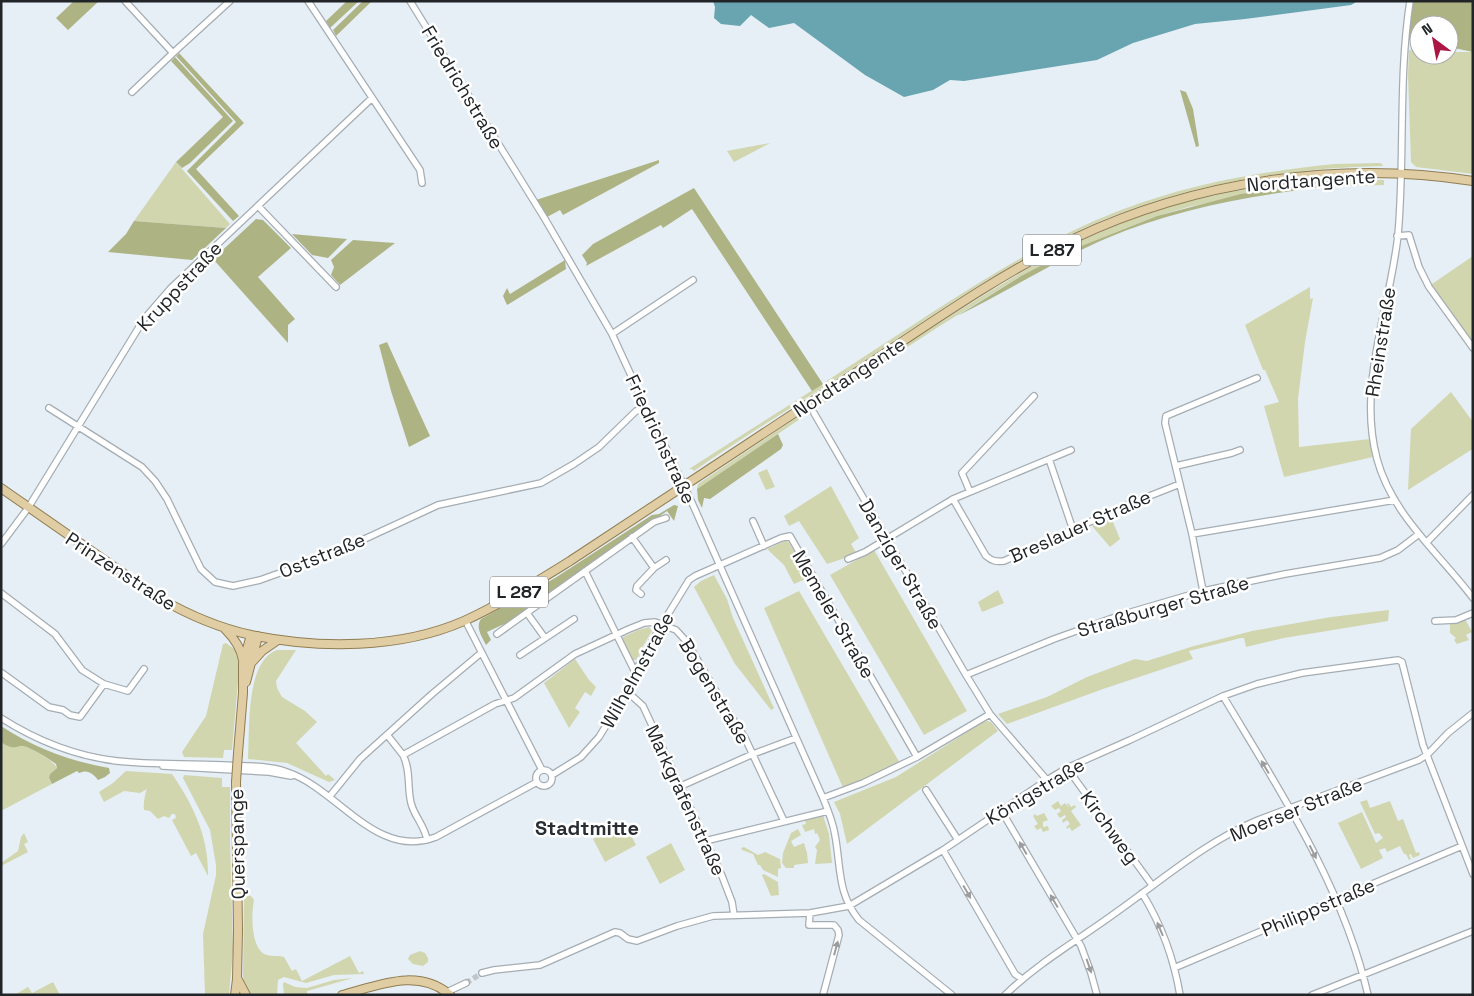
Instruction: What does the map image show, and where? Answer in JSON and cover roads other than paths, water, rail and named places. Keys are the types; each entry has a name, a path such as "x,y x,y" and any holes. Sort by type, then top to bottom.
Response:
{"main road":[{"name":"Nordtangente","path":"254,636 278,640 332,644 371,644 427,632 465,620 509,598 570,561 975,294 1051,250 1098,228 1145,210 1183,198 1255,182 1317,176 1402,175 1473,181"},
{"name":"Prinzenstraße","path":"1,488 176,608 224,628 254,636"},
{"path":"224,628 237,644 247,664 278,640"},
{"name":"Querspange","path":"235,995 237,978 236,782 243,693 247,664 254,636"},
{"path":"237,978 246,995"},
{"path":"342,995 373,990 389,982 413,980 434,985 446,994"}],"street":[{"path":"126,1 173,53"},
{"path":"132,92 230,1"},
{"path":"308,1 420,170 422,183"},
{"name":"Friedrichstraße","path":"410,1 550,226 612,334 641,397 645,412 658,432 684,487 823,798 835,836 842,887 849,906"},
{"name":"Rheinstraße","path":"1410,1 1404,72 1402,175 1397,236 1370,404 1373,436 1377,460 1395,500 1411,525 1473,598"},
{"name":"Kruppstraße","path":"1,544 28,508 144,319 170,289 372,98"},
{"path":"258,206 336,287"},
{"path":"1397,236 1410,235 1419,267 1429,287 1473,348"},
{"path":"612,334 693,280"},
{"path":"1203,591 1192,534 1165,423 1166,416 1257,378"},
{"path":"970,492 962,473 1034,396"},
{"name":"Oststraße","path":"49,408 142,466 165,496 200,569 215,582 233,586 260,580 330,555 438,505 541,482 574,464 598,447 636,411 642,410 645,412"},
{"name":"Danziger Straße","path":"814,413 990,714 1046,780"},
{"path":"848,560 953,499 1071,450"},
{"path":"1176,466 1232,454 1240,450"},
{"path":"1049,459 1073,530"},
{"name":"Breslauer Straße","path":"953,499 986,556 997,562 1004,561 1129,504 1180,484"},
{"path":"1427,542 1473,495"},
{"path":"1192,534 1395,500"},
{"path":"497,634 632,537 654,522 666,518"},
{"path":"753,521 764,546"},
{"name":"Straßburger Straße","path":"966,675 1054,639 1122,615 1203,591 1285,574 1380,558 1398,550 1419,534"},
{"name":"Memeler Straße","path":"719,566 781,538 790,536 917,758"},
{"path":"632,537 654,568"},
{"path":"642,594 636,590 637,586 654,568 666,560"},
{"name":"Wilhelmstraße","path":"552,775 576,761 588,751 599,737 626,693 634,672 689,580 719,566"},
{"path":"584,571 634,672"},
{"path":"1,593 55,634 82,670 104,684 128,691 144,669"},
{"path":"527,613 544,638"},
{"path":"1436,621 1456,620 1473,613"},
{"path":"520,656 574,619"},
{"path":"465,620 542,770"},
{"name":"Bogenstraße","path":"403,755 495,704 521,694 575,654 616,634 644,623 655,622 676,630 683,635 725,708 745,738 784,821"},
{"path":"330,796 360,759 481,653"},
{"name":"Königstraße","path":"486,972 540,965 615,932 628,939 637,941 697,920 715,916 810,913 849,906 943,850 1046,780 1067,768 1223,696 1257,684 1302,673 1398,660 1402,662 1423,745 1428,754"},
{"path":"2,673 49,707 64,710 70,715 80,718 104,684"},
{"name":"Markgrafenstraße","path":"626,693 643,706 728,890 734,915"},
{"path":"1223,696 1290,808 1336,899 1364,974 1368,995"},
{"name":"Moerser Straße","path":"1005,995 1037,966 1077,940 1152,885 1236,831 1258,820 1419,760 1473,713"},
{"path":"823,798 863,783 917,758 990,714"},
{"path":"1,718 27,734 52,745 78,754 107,760 274,768 286,771 309,782 330,796 364,824 383,835 403,841 428,840 444,833 537,782"},
{"path":"388,736 403,755 409,771 411,803 426,832 428,840"},
{"path":"681,786 753,754 796,738"},
{"path":"1428,754 1473,874"},
{"name":"Kirchweg","path":"1067,768 1152,885"},
{"path":"542,770 548,770 552,775 552,780 548,786 542,786 537,782 536,775 542,770"},
{"path":"926,790 958,840"},
{"path":"1001,810 1077,940 1087,960 1097,995"},
{"path":"706,841 828,811"},
{"name":"Philippstraße","path":"1174,968 1462,846"},
{"path":"943,850 1015,974 1022,979"},
{"path":"1142,893 1156,919 1169,951 1180,995"},
{"path":"849,906 859,920 951,994"},
{"path":"810,913 809,925 834,925 839,935 823,995"},
{"path":"1312,995 1473,931"},
{"name":"Moerser Straße","path":"1010,995 1022,979"},
{"path":"446,994 466,982"}],"water":[{"path":"713,1 1358,1 1351,5 1195,24 1133,43 1097,60 964,81 950,80 933,90 904,97 865,75 794,23 769,28 751,15 740,26 721,24 714,18 715,7"}],"tunnel":[{"path":"466,983 482,973"}],"district":[{"name":"Stadtmitte","path":"587,828"}]}
